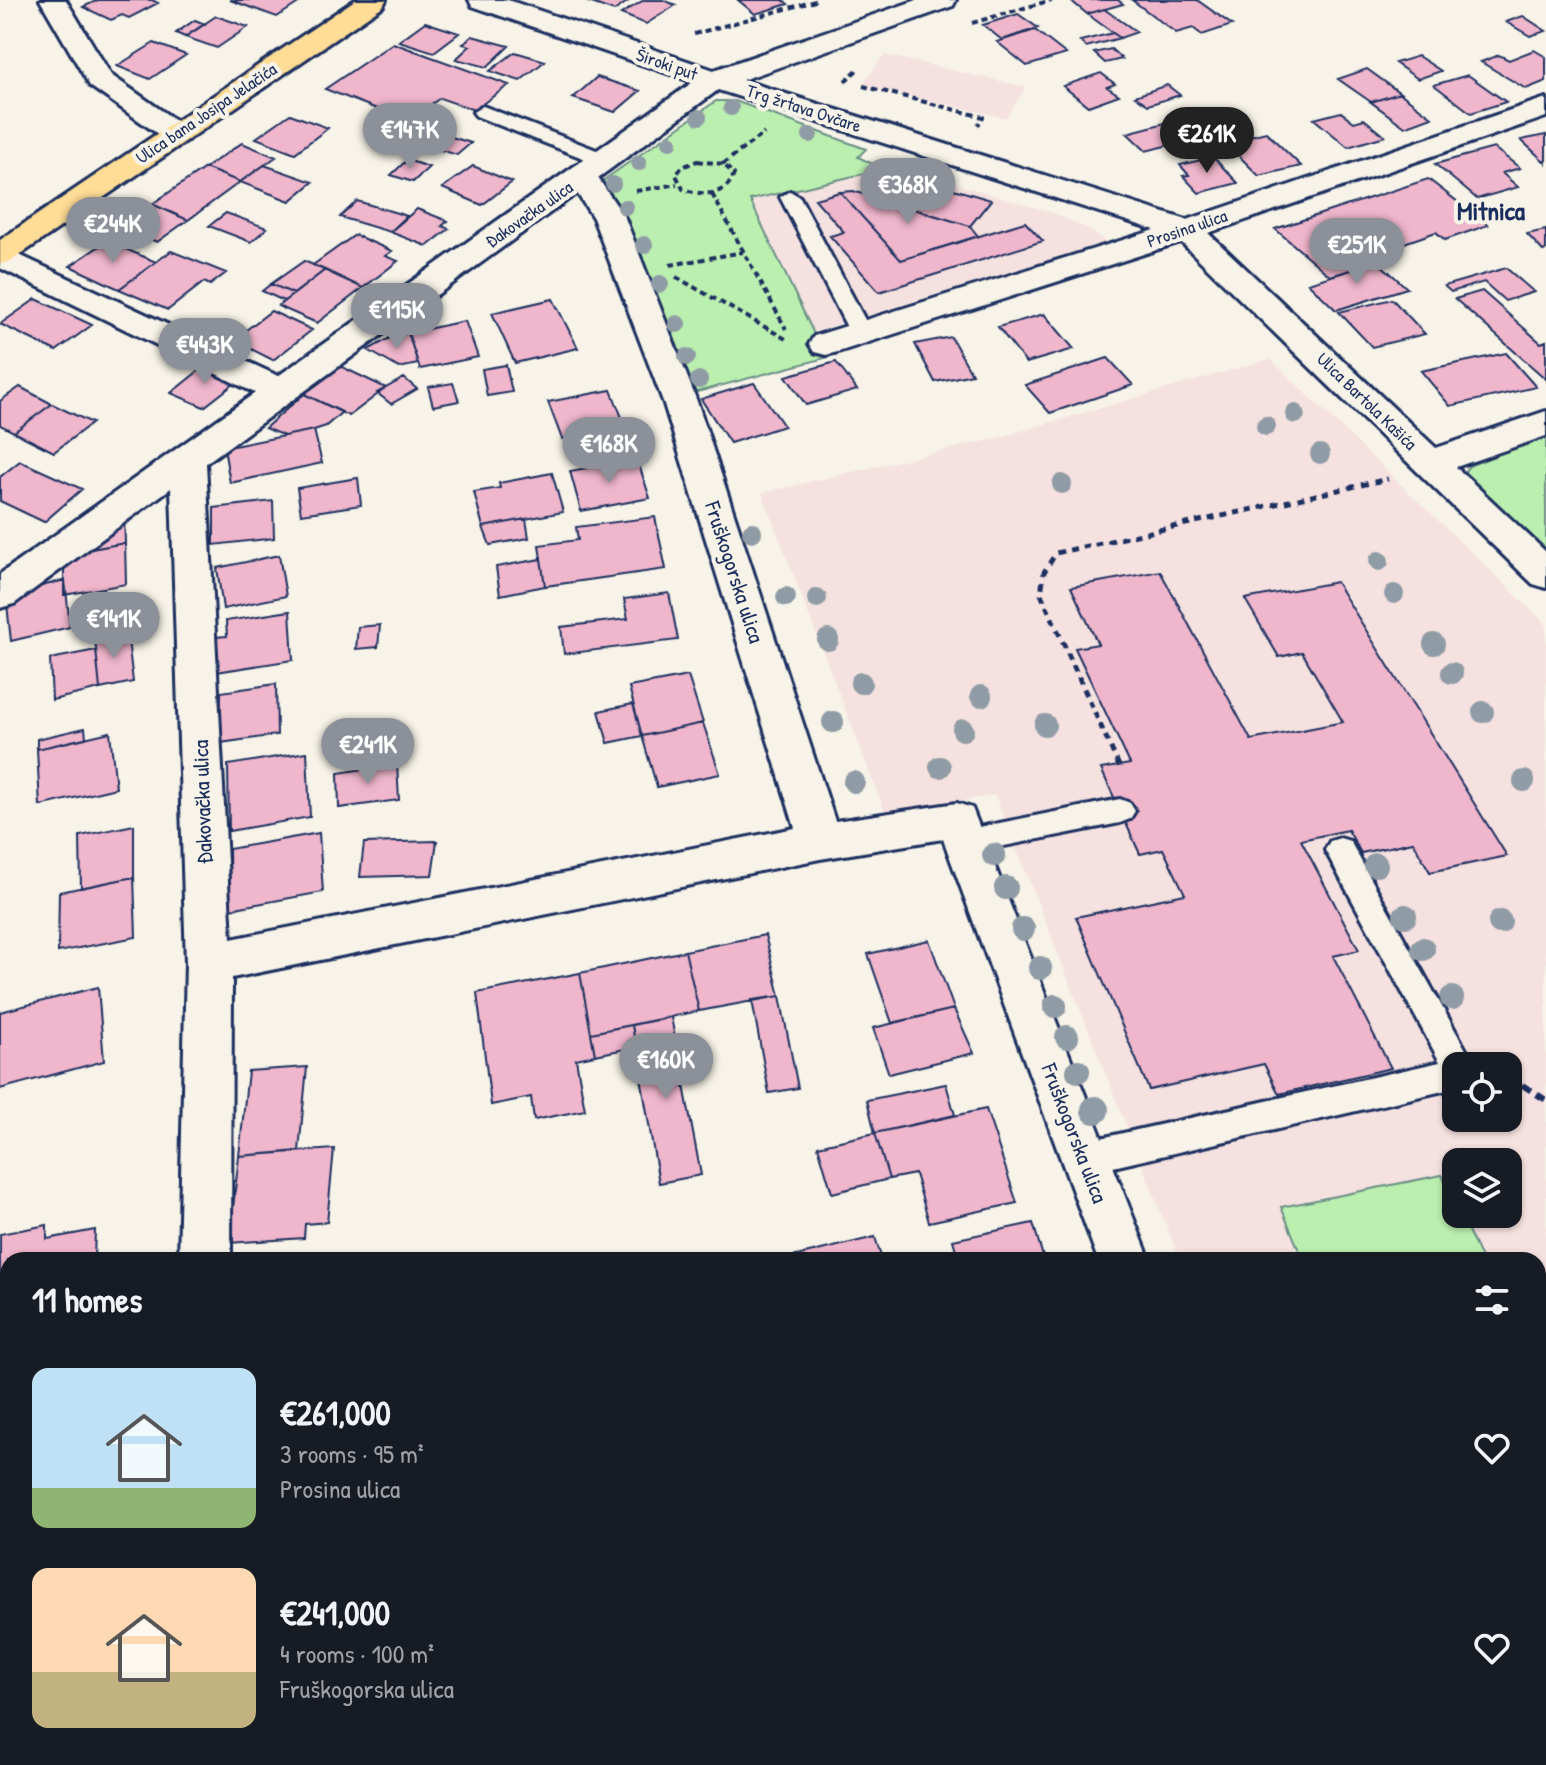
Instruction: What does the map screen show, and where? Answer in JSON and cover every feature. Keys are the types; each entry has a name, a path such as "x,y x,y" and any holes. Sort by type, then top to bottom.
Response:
{"main road":[{"name":"Ulica bana Josipa Jelačića","path":"0,255 373,0"}],"street":[{"path":"53,0 100,80 175,133"},
{"name":"Široki put","path":"482,0 714,80 943,0"},
{"path":"593,168 714,80"},
{"name":"Trg žrtava Ovčare","path":"714,80 1187,230"},
{"name":"Prosina ulica","path":"826,344 1187,230 1546,107"},
{"name":"Fruškogorska ulica","path":"593,168 609,218 644,269 681,404 820,841"},
{"name":"Đakovačka ulica","path":"205,1252 209,963 188,458 593,168"},
{"name":"Ulica Bartola Kašića","path":"1187,230 1546,574"},
{"path":"0,255 280,391"},
{"path":"1420,453 1546,423"},
{"path":"0,594 188,458"},
{"path":"209,963 820,841 957,820 964,842"},
{"name":"Fruškogorska ulica","path":"964,842 1121,1252"}],"lane":[{"path":"483,112 593,168"},
{"path":"790,197 862,335"},
{"path":"964,842 1120,811"},
{"path":"1340,850 1451,1052"},
{"path":"1083,1158 1442,1076"}],"path":[{"path":"690,36 819,0"},
{"path":"697,161 723,164 734,174 733,180 729,186 712,194 683,189 676,175 682,167 697,161"},
{"path":"644,269 794,344 712,194"},
{"path":"644,269 743,252"},
{"path":"1119,766 1041,594 1040,578 1046,564 1056,553 1398,476 1376,453 1420,453"},
{"path":"1522,1085 1546,1100"}],"shaded area":[{"path":"884,55 1026,87 1006,118 862,85"},
{"path":"881,161 1053,213 1107,242 813,332 749,200 866,173"},
{"path":"1270,359 1546,624 1546,1252 1177,1252 995,795 886,815 762,493 994,439"}],"green space":[{"path":"716,101 735,101 866,149 858,157 875,165 867,173 750,200 813,332 829,357 693,393 601,182"},
{"path":"1546,435 1546,557 1469,481 1464,472 1469,466"},
{"path":"1442,1175 1442,1228 1467,1228 1478,1252 1300,1252 1281,1207"}],"building":[{"path":"98,0 152,0 158,3 129,18 122,15 111,20 83,7"},
{"path":"230,0 303,0 277,17"},
{"path":"583,0 630,0 614,11"},
{"path":"644,0 663,0 676,5 646,24 621,14"},
{"path":"738,0 783,0 788,4 755,14"},
{"path":"1070,0 1118,0 1123,4 1087,14"},
{"path":"1132,0 1197,0 1232,25 1202,35 1193,28 1176,33"},
{"path":"1104,9 1137,32 1120,38 1087,14"},
{"path":"1018,14 1038,28 1002,40 983,25"},
{"path":"216,16 248,27 217,48 185,37"},
{"path":"1523,16 1546,31 1530,36 1506,22"},
{"path":"195,20 205,24 185,37 176,33"},
{"path":"425,22 459,33 434,52 399,41"},
{"path":"1035,30 1066,54 1027,66 997,42"},
{"path":"1113,33 1120,38 1086,47 1080,41"},
{"path":"472,36 509,46 487,67 456,59 470,46 463,44"},
{"path":"154,43 186,55 150,79 117,66"},
{"path":"393,43 509,85 474,110 440,98 408,121 325,89"},
{"path":"1111,49 1122,59 1105,63 1094,53"},
{"path":"1534,50 1546,57 1546,81 1526,89 1481,62 1499,55 1509,60"},
{"path":"515,52 545,61 520,81 490,71"},
{"path":"1418,56 1441,71 1418,79 1395,63"},
{"path":"1367,69 1400,93 1371,102 1338,79"},
{"path":"1101,73 1115,84 1107,87 1119,95 1088,106 1063,86"},
{"path":"1468,75 1506,102 1471,113 1434,85"},
{"path":"597,77 640,91 615,112 573,98"},
{"path":"1167,85 1180,95 1148,105 1135,96"},
{"path":"1400,93 1432,117 1405,127 1371,102"},
{"path":"1341,112 1354,122 1364,119 1385,136 1348,147 1314,119"},
{"path":"290,114 328,128 295,153 256,138"},
{"path":"1180,119 1200,137 1146,151 1127,133"},
{"path":"1266,132 1301,166 1259,176 1225,142"},
{"path":"445,135 471,143 457,155 431,147"},
{"path":"1546,135 1546,163 1521,140"},
{"path":"242,143 276,157 240,182 205,168"},
{"path":"1494,148 1520,168 1502,173 1518,187 1477,199 1435,164"},
{"path":"1213,157 1238,183 1199,193 1183,176 1189,175 1180,165"},
{"path":"407,160 429,167 413,182 391,175"},
{"path":"264,165 313,182 290,201 240,182"},
{"path":"473,166 512,182 482,205 442,188"},
{"path":"205,168 240,182 188,220 152,204"},
{"path":"889,170 991,200 970,226 868,195"},
{"path":"1428,179 1488,225 1445,240 1436,232 1384,250 1392,256 1378,262 1330,276 1275,229"},
{"path":"853,191 970,226 978,236 901,260 840,192"},
{"path":"840,192 901,260 1025,222 1043,241 879,292 830,236 844,232 815,199"},
{"path":"357,201 407,216 390,232 340,217"},
{"path":"152,204 188,220 157,242 120,226"},
{"path":"417,209 448,221 442,226 449,229 427,246 390,232"},
{"path":"226,213 267,228 251,242 209,226"},
{"path":"1546,230 1546,250 1543,251 1527,234"},
{"path":"355,235 392,251 385,256 398,261 363,288 313,265"},
{"path":"107,241 156,262 119,289 70,266"},
{"path":"171,251 226,273 210,285 204,282 168,310 119,289"},
{"path":"304,261 325,270 294,294 271,284"},
{"path":"1378,262 1407,288 1336,310 1308,283"},
{"path":"1506,268 1534,292 1505,301 1484,282 1451,292 1444,286"},
{"path":"325,270 363,288 317,323 278,306"},
{"path":"271,284 294,294 284,301 262,291"},
{"path":"1482,291 1541,343 1546,341 1546,379 1455,299"},
{"path":"36,299 92,325 56,351 0,324"},
{"path":"553,299 578,348 515,363 492,313"},
{"path":"1392,299 1425,334 1372,347 1339,312"},
{"path":"271,311 312,330 273,360 233,340"},
{"path":"1044,314 1074,349 1026,363 998,327"},
{"path":"465,321 478,357 420,369 408,333"},
{"path":"408,333 418,364 399,368 368,350 397,334"},
{"path":"951,337 972,374 935,382 915,344"},
{"path":"1506,353 1536,387 1450,406 1421,371"},
{"path":"1108,358 1133,385 1050,413 1025,385"},
{"path":"836,362 857,390 806,405 786,376"},
{"path":"206,365 239,380 204,407 171,393"},
{"path":"506,365 512,392 487,396 482,369"},
{"path":"340,366 386,388 349,416 304,394"},
{"path":"404,378 417,389 391,404 377,393"},
{"path":"453,383 459,401 433,406 428,387"},
{"path":"754,383 784,426 730,443 701,399"},
{"path":"20,387 52,404 14,432 0,425 0,401"},
{"path":"611,390 625,425 562,439 548,402"},
{"path":"304,394 342,412 326,426 314,430 284,436 265,428"},
{"path":"52,404 92,423 54,452 14,432"},
{"path":"314,430 322,463 230,483 224,448"},
{"path":"637,459 650,498 581,511 570,471"},
{"path":"20,461 82,489 44,522 0,501 0,477"},
{"path":"552,473 563,512 483,527 474,492 500,488 499,483"},
{"path":"358,478 361,505 301,514 297,488"},
{"path":"273,501 274,538 214,545 214,508"},
{"path":"124,515 125,543 91,549 91,531"},
{"path":"655,517 666,569 545,586 539,545 578,540 576,527"},
{"path":"526,519 529,538 490,545 483,527"},
{"path":"125,543 126,584 64,595 64,554"},
{"path":"279,555 286,596 223,609 217,568"},
{"path":"541,559 545,586 500,595 496,567"},
{"path":"1160,571 1251,740 1343,722 1302,652 1279,657 1245,599 1336,582 1507,856 1430,872 1413,842 1361,853 1348,830 1301,840 1359,950 1333,956 1391,1068 1279,1094 1264,1064 1149,1090 1076,917 1185,894 1163,849 1140,854 1101,769 1130,764 1075,648 1098,644 1071,587"},
{"path":"65,580 70,627 11,641 6,595"},
{"path":"669,593 678,640 564,654 561,627 628,619 624,599"},
{"path":"290,611 293,660 216,672 215,637 227,636 226,621"},
{"path":"380,625 378,647 356,649 358,627"},
{"path":"127,631 133,682 100,689 95,639"},
{"path":"96,650 100,689 52,700 50,659"},
{"path":"688,676 703,723 642,736 629,687"},
{"path":"276,684 277,735 220,743 221,692"},
{"path":"633,704 642,736 608,743 599,711"},
{"path":"703,723 720,774 657,787 642,736"},
{"path":"85,728 86,738 37,749 37,739"},
{"path":"110,732 116,788 40,806 37,749"},
{"path":"307,752 310,817 229,831 228,765"},
{"path":"397,764 399,800 339,808 338,773"},
{"path":"134,825 134,877 81,888 80,836"},
{"path":"319,833 323,892 230,909 229,849"},
{"path":"437,841 432,875 360,877 364,843"},
{"path":"134,877 136,937 58,952 59,892"},
{"path":"765,935 780,996 699,1011 685,951"},
{"path":"929,940 954,1009 892,1023 868,954"},
{"path":"685,951 699,1011 591,1033 580,973"},
{"path":"580,973 595,1055 576,1059 585,1110 534,1120 531,1097 491,1105 477,993"},
{"path":"98,987 104,1061 0,1089 0,1012"},
{"path":"780,996 798,1088 769,1093 752,1000"},
{"path":"954,1009 974,1053 889,1074 873,1028"},
{"path":"671,1017 701,1175 659,1183 632,1025"},
{"path":"632,1025 636,1047 595,1055 591,1033"},
{"path":"307,1067 299,1151 239,1156 248,1071"},
{"path":"946,1084 955,1115 875,1133 867,1100"},
{"path":"986,1109 1017,1203 929,1222 915,1174 889,1179 875,1133"},
{"path":"875,1133 889,1179 832,1193 818,1146"},
{"path":"334,1149 327,1222 305,1224 304,1238 229,1243 239,1156"},
{"path":"1033,1223 1042,1252 957,1252 953,1240"},
{"path":"47,1225 47,1239 95,1230 94,1252 0,1252 0,1234"},
{"path":"875,1237 880,1252 813,1252"}],"district":[{"name":"Mitnica","path":"1491,210"}]}
